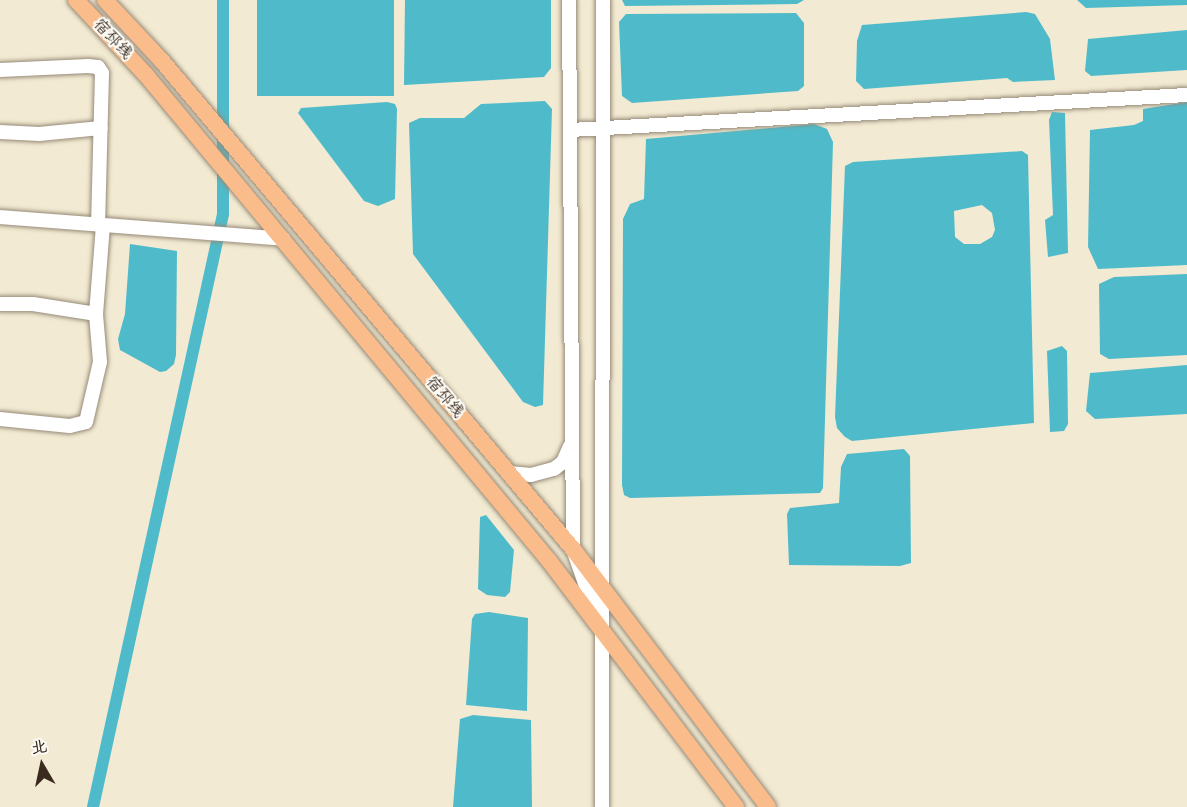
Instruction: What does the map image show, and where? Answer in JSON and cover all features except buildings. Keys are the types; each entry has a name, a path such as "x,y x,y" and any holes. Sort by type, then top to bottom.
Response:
{"main road":[{"name":"宿邳线","path":"76,0 254,204 550,562 736,807"},
{"name":"宿邳线","path":"105,0 195,101 573,549 768,807"}],"street":[{"path":"569,0 573,549 601,629"},
{"path":"602,807 600,585 603,0"},
{"path":"0,70 98,67 102,73 96,314 100,362 86,422 70,426 0,419"},
{"path":"570,130 1187,95"},
{"path":"0,132 39,134 101,128"},
{"path":"0,217 283,239"},
{"path":"0,304 33,304 96,314"},
{"path":"509,473 531,475 554,469 563,462 572,441"}],"water":[{"path":"257,0 394,0 394,96 257,96"},
{"path":"405,0 551,0 551,68 544,77 404,85"},
{"path":"622,0 804,0 797,4 625,6"},
{"path":"1077,0 1187,0 1187,5 1086,8"},
{"path":"1026,12 1035,14 1050,39 1055,80 1013,82 1007,78 864,89 856,81 857,41 862,25"},
{"path":"796,13 804,23 804,86 798,91 632,103 622,96 619,22 626,14"},
{"path":"1187,30 1187,70 1091,76 1085,71 1088,39"},
{"path":"545,101 552,109 543,405 535,407 523,402 413,254 409,123 420,118 464,118 481,104"},
{"path":"387,102 395,104 397,109 395,199 378,206 364,201 298,113 301,108"},
{"path":"1187,102 1187,265 1098,269 1088,247 1090,130 1134,125 1143,121 1143,109"},
{"path":"1052,112 1065,113 1068,253 1048,257 1045,220 1053,215 1049,120"},
{"path":"814,124 827,129 833,142 823,488 820,493 630,498 624,495 622,485 623,219 630,204 644,199 646,139"},
{"path":"1022,151 1028,155 1034,423 852,441 837,428 835,417 845,166 853,162","holes":["982,205 992,213 995,230 992,237 980,244 964,244 955,237 954,211"]},
{"path":"130,244 177,251 176,355 174,364 166,371 160,372 120,350 118,339 125,314"},
{"path":"1187,274 1187,355 1109,359 1100,354 1099,284 1114,277"},
{"path":"1062,346 1067,351 1068,424 1064,431 1050,432 1047,351"},
{"path":"1187,365 1187,414 1095,419 1086,411 1090,373"},
{"path":"904,449 910,456 911,563 900,566 789,565 787,514 790,508 839,503 841,467 847,454"},
{"path":"486,515 514,550 510,592 505,597 487,595 478,589 480,517"},
{"path":"489,612 528,618 527,711 466,705 472,619 475,614"},
{"path":"473,715 531,720 532,807 453,807 460,719"}],"waterway":[{"path":"93,807 223,214 223,0"}]}
